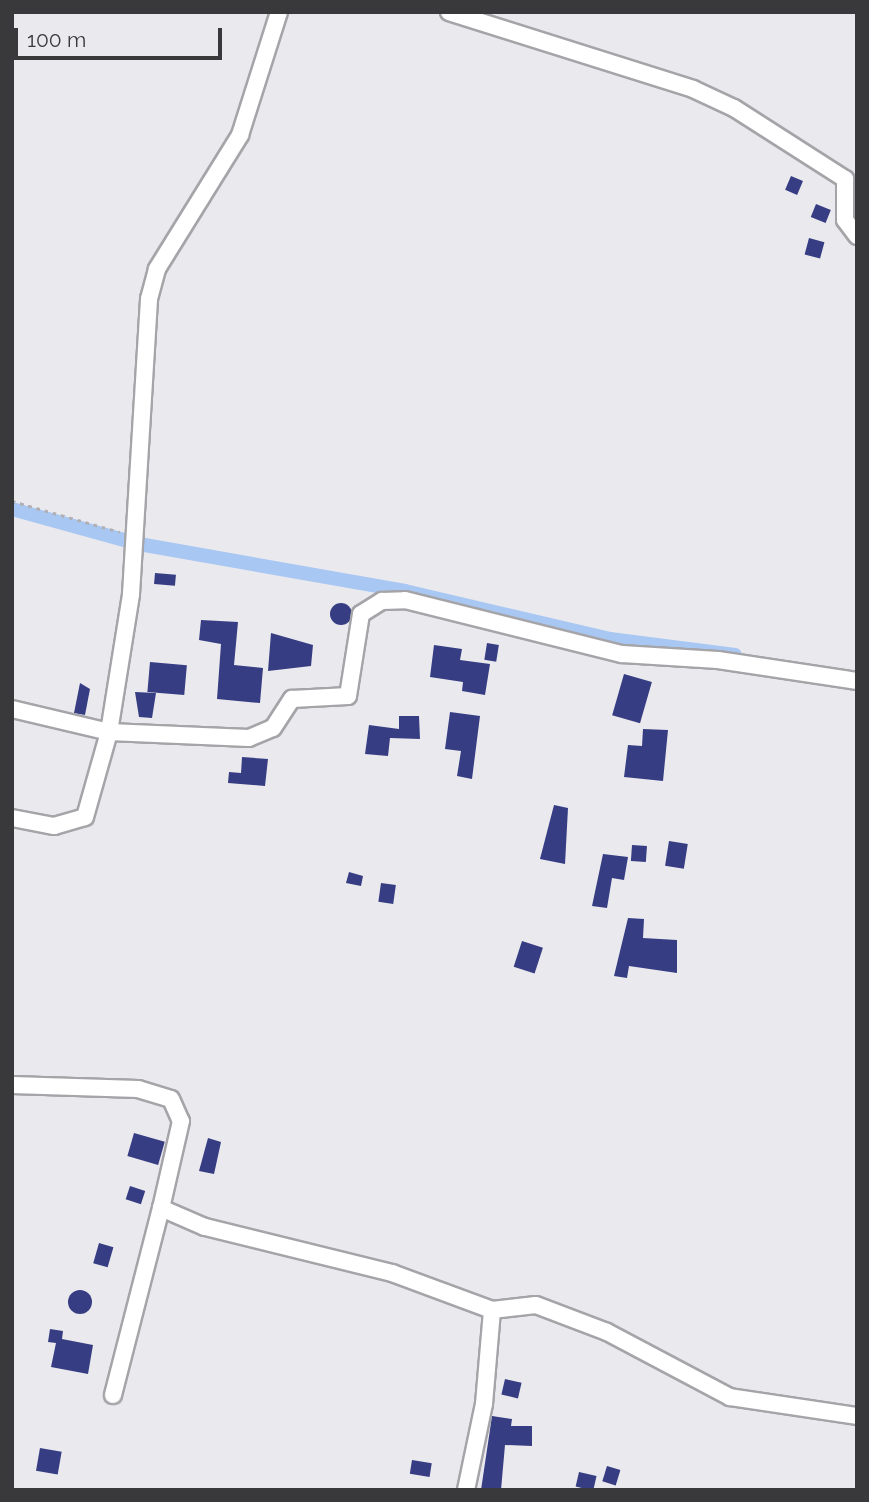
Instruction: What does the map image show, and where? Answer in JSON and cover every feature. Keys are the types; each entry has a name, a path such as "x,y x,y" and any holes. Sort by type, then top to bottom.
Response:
{"street":[{"path":"12,818 54,826 85,817 109,732 131,594 132,535 149,299 157,269 240,135 279,12"},
{"path":"449,12 693,89 734,108 845,179 845,220 857,236"},
{"path":"12,709 109,732 249,738 272,729 292,699 348,696 361,614 382,601 405,600 622,654 718,660 857,681"},
{"path":"12,1084 138,1089 171,1099 181,1121 113,1395"},
{"path":"161,1208 252,1243 392,1273 492,1310 536,1305 575,1317 730,1397 857,1416"},
{"path":"466,1490 484,1404 492,1310"}],"path":[{"path":"12,501 132,535"}],"building":[{"path":"791,176 803,181 797,195 785,190"},
{"path":"816,204 831,210 826,223 811,217"},
{"path":"809,238 824,242 820,259 805,254"},
{"path":"155,573 176,575 175,586 154,584"},
{"path":"341,603 351,610 352,614 345,624 341,625 331,618 330,614 337,604"},
{"path":"201,620 238,622 234,665 263,668 260,703 217,699 221,644 199,640"},
{"path":"271,633 313,645 311,666 268,671"},
{"path":"487,643 499,645 496,662 484,660"},
{"path":"434,645 462,649 460,660 490,664 485,695 462,691 463,682 430,677"},
{"path":"150,662 187,665 184,695 147,692"},
{"path":"624,674 652,682 640,723 612,715"},
{"path":"80,683 90,689 85,715 74,713"},
{"path":"135,692 156,693 152,718 139,717"},
{"path":"450,712 480,716 472,779 457,776 461,751 445,749"},
{"path":"399,716 419,716 420,739 390,738 388,756 365,754 369,725 399,729"},
{"path":"643,729 668,730 663,781 624,777 628,745 642,746"},
{"path":"242,757 268,759 265,786 228,783 229,772 241,773"},
{"path":"554,805 568,808 565,864 540,859"},
{"path":"669,841 688,844 684,869 665,866"},
{"path":"632,845 647,846 646,862 631,861"},
{"path":"603,854 628,857 624,880 612,878 607,908 592,906"},
{"path":"349,872 363,876 361,886 346,883"},
{"path":"381,883 396,885 393,904 378,902"},
{"path":"628,918 644,919 643,938 677,940 677,973 629,966 627,978 614,976"},
{"path":"522,941 543,948 535,973 514,967"},
{"path":"134,1133 165,1142 158,1165 127,1156"},
{"path":"208,1138 221,1142 214,1174 199,1171"},
{"path":"130,1186 145,1191 141,1204 126,1199"},
{"path":"99,1243 113,1247 108,1267 93,1263"},
{"path":"80,1290 89,1293 92,1302 89,1311 80,1314 71,1311 68,1302 71,1293"},
{"path":"50,1329 63,1331 62,1339 93,1345 88,1374 51,1367 56,1343 48,1342"},
{"path":"505,1379 522,1383 518,1398 501,1395"},
{"path":"492,1416 512,1419 511,1426 532,1426 532,1446 505,1445 501,1490 481,1490"},
{"path":"40,1448 62,1452 58,1474 36,1471"},
{"path":"412,1460 432,1463 430,1477 410,1474"},
{"path":"607,1466 620,1470 616,1485 602,1481"},
{"path":"579,1472 597,1476 593,1490 576,1487"}],"waterway":[{"path":"12,509 127,541"},
{"path":"139,544 405,591 610,639 735,655"}]}
